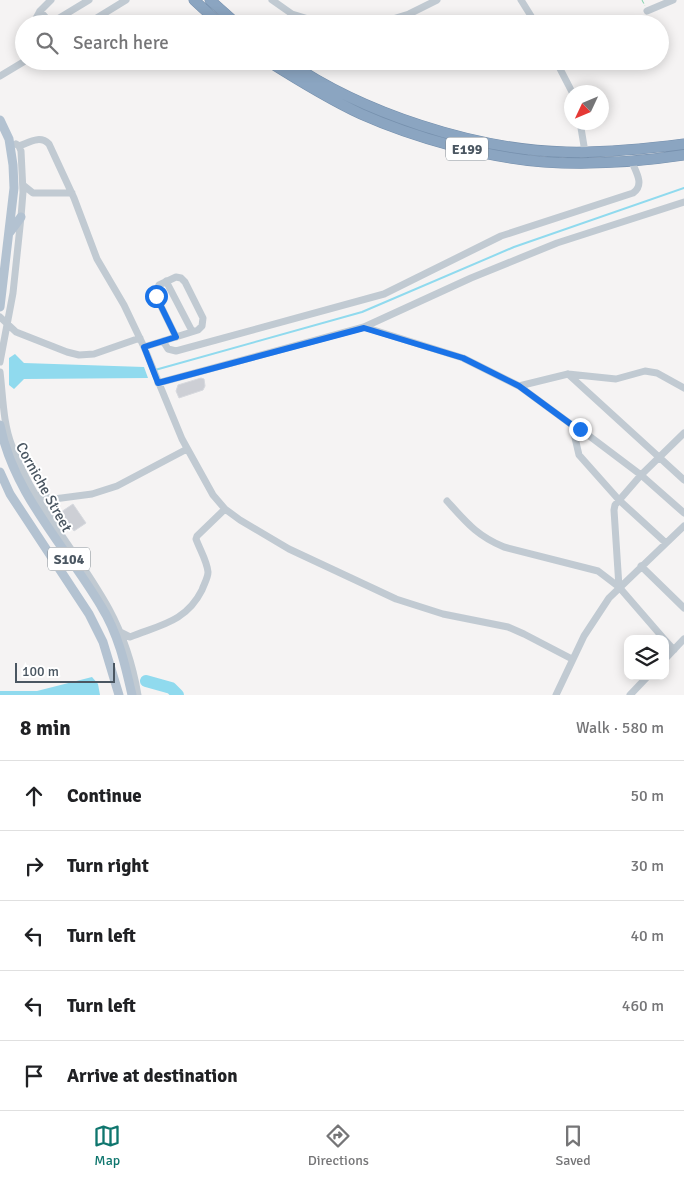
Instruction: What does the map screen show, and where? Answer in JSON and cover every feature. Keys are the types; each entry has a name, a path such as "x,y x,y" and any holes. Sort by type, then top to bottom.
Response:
{"highway":[{"path":"194,0 210,15"},
{"path":"210,0 227,15"},
{"name":"E199","path":"283,70 361,114 432,140 475,151 529,160 571,163 684,156"},
{"name":"E199","path":"299,70 364,104 432,129 475,140 532,150 566,152 630,150 684,144"}],"main road":[{"path":"0,120 9,139 14,188 0,307"},
{"path":"9,234 21,217"},
{"name":"Corniche Street","path":"0,425 4,446 22,483 53,535 102,606 119,636 132,695"},
{"name":"Corniche Street","path":"0,472 10,494 80,601 103,642 119,695"},
{"path":"22,483 34,491"},
{"path":"77,559 77,570"},
{"path":"80,601 85,598 91,600 97,608 106,628 119,636"}],"street":[{"path":"38,15 51,0"},
{"path":"64,15 89,0"},
{"path":"109,0 115,7"},
{"path":"102,15 126,0"},
{"path":"272,0 295,15"},
{"path":"406,15 437,0"},
{"path":"521,0 530,15"},
{"path":"647,11 673,0"},
{"path":"40,11 44,15"},
{"path":"0,76 15,67"},
{"path":"561,70 568,85"},
{"path":"581,130 585,152"},
{"path":"19,146 40,138 49,144 72,193 97,259 124,305 140,338 187,449 213,495 225,509 289,549 396,599 443,614 508,627 572,659"},
{"path":"9,139 19,146"},
{"path":"0,362 2,339 13,293 21,217 22,185 19,146"},
{"path":"163,341 168,349 176,351 384,294 501,236 633,193 639,188 640,184 631,160"},
{"path":"22,185 33,193 72,193"},
{"path":"22,201 33,193"},
{"path":"158,383 364,328 471,278 557,243 684,202"},
{"path":"144,347 163,341 176,337 192,332 201,328 204,321 185,282 176,277 157,287 155,294 176,337"},
{"path":"166,281 192,332"},
{"path":"0,317 16,332 79,355 94,354 140,338"},
{"path":"364,328 463,358 519,386 641,475 684,513"},
{"path":"2,339 9,333 16,332"},
{"path":"519,386 568,374 616,379 650,371 684,388"},
{"path":"0,372 11,444 20,467 106,605 125,646 138,695"},
{"path":"568,374 684,480"},
{"path":"572,425 580,455 618,500 666,543"},
{"path":"619,587 614,510 618,500 684,433"},
{"path":"34,491 54,498 92,494 117,486 187,449"},
{"path":"52,520 50,506 54,498"},
{"path":"447,501 475,532 491,542 504,548 594,570 619,587 660,635"},
{"path":"119,636 130,637 179,618 185,613 199,595 208,577 208,572 196,539 199,533 225,509"},
{"path":"556,695 572,659 596,616 619,587 684,526"},
{"path":"641,566 684,608"},
{"path":"125,646 130,637"},
{"path":"669,655 684,640"},
{"path":"669,645 674,650"},
{"path":"630,695 644,680"}],"water":[{"path":"15,354 24,363 144,367 148,378 24,379 14,389 9,385 9,358"},
{"path":"92,677 98,684 100,695 0,695 0,691 37,691"}],"building":[{"path":"201,378 204,379 205,386 203,390 179,398 176,391 178,385"},
{"path":"73,504 86,523 74,531 61,512"}],"waterway":[{"path":"155,370 362,312 514,247 684,188"},
{"path":"146,681 171,688 178,695"}],"route":[{"path":"156,296 176,337 144,347 158,383 364,328 474,363 519,386 580,429"}]}
